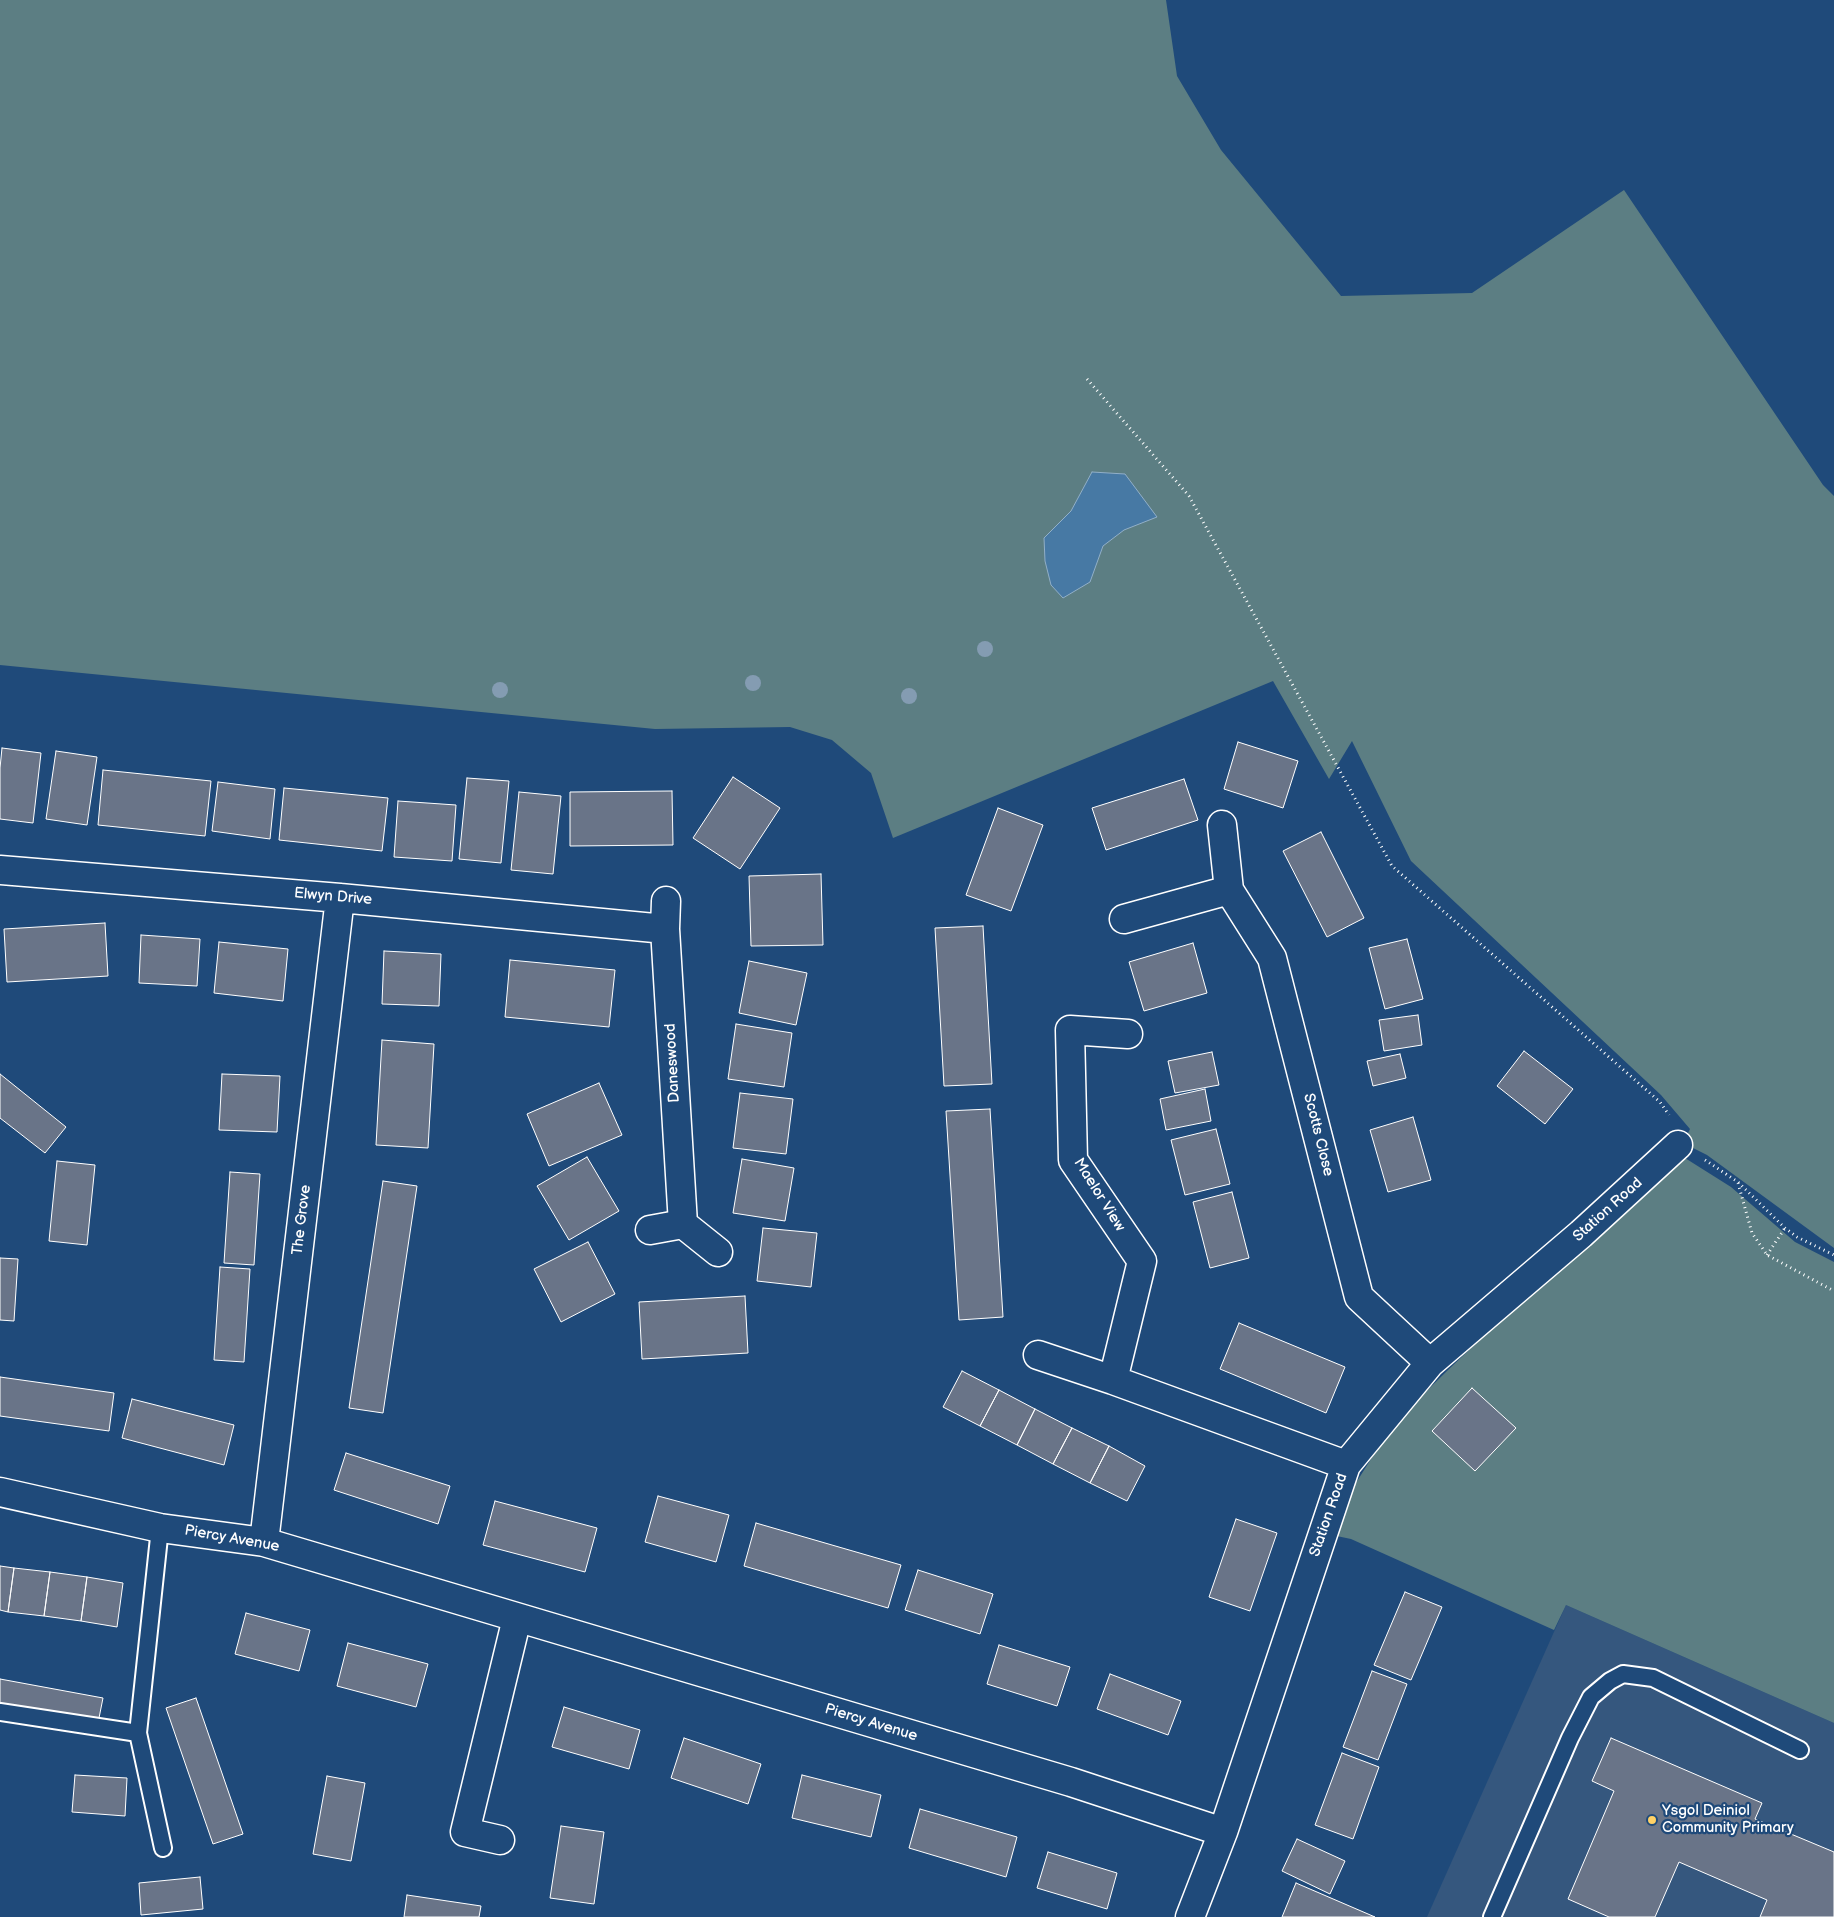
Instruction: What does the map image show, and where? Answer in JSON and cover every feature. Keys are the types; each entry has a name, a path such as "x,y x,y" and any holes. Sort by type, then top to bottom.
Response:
{"street":[{"name":"Scotts Close","path":"1222,825 1229,890 1272,958 1359,1297 1430,1363"},
{"name":"Elwyn Drive","path":"0,870 340,898 665,929"},
{"path":"1124,919 1229,890"},
{"name":"The Grove","path":"264,1542 340,898"},
{"name":"Daneswood","path":"666,901 665,929 683,1224"},
{"name":"Maelor View","path":"1114,1380 1142,1261 1074,1160 1070,1030 1128,1034"},
{"name":"Station Road","path":"1190,1917 1223,1832 1346,1465 1430,1363 1581,1234 1678,1145"},
{"path":"650,1230 683,1224 718,1252"},
{"path":"1038,1355 1114,1380 1346,1465"},
{"name":"Piercy Avenue","path":"0,1492 160,1528 264,1542 1071,1782 1223,1832"},
{"path":"500,1840 465,1832 517,1618"}],"lane":[{"path":"160,1528 138,1733 163,1848"},
{"path":"1492,1917 1570,1738 1591,1696 1610,1681 1623,1674 1652,1678 1800,1750"},
{"path":"0,1712 138,1733"}],"path":[{"path":"1086,379 1189,496 1392,866 1660,1102 1684,1134 1678,1145 1707,1161 1738,1182 1785,1228 1797,1237 1834,1255"},
{"path":"1738,1182 1752,1233 1767,1256 1834,1291"},
{"path":"1767,1256 1785,1228"}],"shaded area":[{"path":"1092,472 1125,474 1157,517 1124,530 1103,546 1090,582 1063,598 1051,585 1045,561 1044,538 1071,511"},
{"name":"Ysgol Deiniol Community Primary","path":"1566,1605 1834,1723 1834,1917 1427,1917"}],"green space":[{"path":"0,0 1166,0 1177,76 1221,150 1341,296 1472,293 1624,190 1823,485 1834,496 1834,1248 1707,1155 1683,1143 1690,1129 1661,1095 1411,861 1352,741 1329,779 1273,681 893,838 871,773 832,740 790,727 655,729 0,665"},
{"path":"1677,1153 1731,1187 1795,1242 1834,1262 1834,1723 1566,1605 1554,1630 1351,1539 1332,1535 1349,1494 1393,1424"}],"building":[{"path":"1238,742 1298,761 1283,808 1224,789"},
{"path":"2,748 41,753 33,823 0,819"},
{"path":"56,751 97,757 87,825 46,819"},
{"path":"103,770 211,781 205,836 98,825"},
{"path":"733,777 780,808 740,869 693,838"},
{"path":"467,778 509,781 501,863 459,859"},
{"path":"1184,779 1198,820 1106,850 1092,808"},
{"path":"218,782 275,789 270,839 212,831"},
{"path":"284,788 388,798 382,851 279,840"},
{"path":"672,791 673,845 570,846 570,792"},
{"path":"519,792 561,796 553,874 511,870"},
{"path":"398,801 456,805 452,861 394,857"},
{"path":"998,808 1043,825 1011,911 966,895"},
{"path":"1321,832 1364,918 1327,937 1283,851"},
{"path":"821,874 823,945 751,946 749,876"},
{"path":"105,923 108,976 7,982 4,929"},
{"path":"983,926 992,1084 944,1086 935,928"},
{"path":"141,935 200,939 197,986 139,983"},
{"path":"1407,939 1423,999 1385,1009 1369,948"},
{"path":"219,942 288,949 283,1001 214,993"},
{"path":"1193,943 1207,993 1144,1011 1129,962"},
{"path":"384,951 441,954 439,1006 382,1004"},
{"path":"510,960 615,970 609,1027 505,1017"},
{"path":"749,961 807,973 796,1025 739,1013"},
{"path":"1418,1015 1422,1045 1384,1051 1379,1020"},
{"path":"736,1024 792,1033 784,1087 728,1079"},
{"path":"382,1040 434,1044 428,1148 376,1145"},
{"path":"1524,1051 1573,1089 1545,1124 1497,1086"},
{"path":"1212,1052 1219,1085 1175,1093 1168,1061"},
{"path":"1400,1054 1406,1078 1373,1086 1367,1061"},
{"path":"0,1074 66,1127 45,1153 0,1118"},
{"path":"222,1074 280,1076 277,1132 219,1130"},
{"path":"599,1083 622,1135 549,1166 527,1114"},
{"path":"1205,1089 1211,1121 1166,1130 1160,1099"},
{"path":"740,1093 793,1099 786,1154 733,1148"},
{"path":"990,1109 1003,1317 959,1320 946,1111"},
{"path":"1413,1117 1431,1180 1388,1192 1370,1130"},
{"path":"1216,1129 1230,1184 1185,1195 1171,1140"},
{"path":"587,1157 619,1211 569,1240 537,1186"},
{"path":"742,1159 794,1168 785,1221 733,1213"},
{"path":"57,1161 95,1165 87,1245 49,1241"},
{"path":"230,1172 260,1174 254,1265 224,1263"},
{"path":"383,1181 417,1186 383,1413 349,1408"},
{"path":"1232,1192 1249,1258 1210,1268 1193,1202"},
{"path":"763,1228 817,1233 811,1287 757,1281"},
{"path":"588,1242 615,1294 561,1322 534,1269"},
{"path":"0,1258 18,1259 14,1321 0,1320"},
{"path":"220,1267 250,1269 244,1362 214,1360"},
{"path":"745,1296 748,1353 642,1359 639,1302"},
{"path":"1239,1323 1345,1367 1326,1413 1220,1369"},
{"path":"962,1371 999,1390 980,1426 943,1407"},
{"path":"0,1377 114,1393 109,1431 0,1416"},
{"path":"1472,1388 1516,1428 1475,1471 1432,1431"},
{"path":"999,1390 1035,1409 1017,1445 980,1426"},
{"path":"132,1399 234,1425 224,1465 122,1438"},
{"path":"1035,1409 1072,1428 1053,1464 1017,1445"},
{"path":"1072,1428 1109,1446 1090,1483 1053,1464"},
{"path":"1109,1446 1145,1466 1127,1501 1090,1483"},
{"path":"346,1453 450,1486 438,1524 334,1490"},
{"path":"658,1496 729,1515 716,1562 645,1542"},
{"path":"495,1501 597,1528 585,1572 483,1545"},
{"path":"1236,1519 1277,1533 1250,1611 1209,1597"},
{"path":"756,1523 901,1565 888,1608 744,1566"},
{"path":"0,1566 14,1568 8,1612 0,1610"},
{"path":"14,1568 50,1572 44,1616 8,1612"},
{"path":"918,1570 993,1594 980,1634 905,1610"},
{"path":"50,1572 87,1577 81,1621 44,1616"},
{"path":"87,1577 123,1583 117,1627 81,1621"},
{"path":"1405,1592 1442,1607 1411,1680 1374,1665"},
{"path":"246,1613 310,1630 299,1671 235,1654"},
{"path":"348,1643 428,1664 416,1707 337,1686"},
{"path":"999,1645 1070,1667 1057,1706 987,1684"},
{"path":"1372,1671 1407,1684 1378,1760 1343,1747"},
{"path":"1110,1674 1181,1701 1168,1735 1097,1709"},
{"path":"0,1679 103,1698 98,1723 0,1705"},
{"path":"196,1698 243,1834 213,1844 166,1708"},
{"path":"564,1707 640,1730 629,1769 552,1747"},
{"path":"684,1738 761,1764 748,1804 671,1778"},
{"path":"1611,1738 1762,1803 1755,1819 1834,1852 1834,1917 1760,1917 1767,1900 1679,1862 1655,1917 1609,1917 1568,1899 1614,1791 1592,1781"},
{"path":"1342,1753 1379,1767 1353,1839 1315,1825"},
{"path":"75,1775 127,1778 125,1816 72,1812"},
{"path":"802,1775 881,1795 871,1837 792,1818"},
{"path":"327,1776 365,1783 351,1861 313,1854"},
{"path":"920,1809 1017,1837 1006,1877 909,1848"},
{"path":"561,1826 604,1832 594,1904 550,1898"},
{"path":"1297,1839 1345,1861 1330,1894 1282,1871"},
{"path":"1048,1852 1117,1873 1107,1909 1037,1888"},
{"path":"200,1877 203,1909 141,1915 139,1883"},
{"path":"1296,1883 1375,1917 1282,1917"},
{"path":"407,1895 481,1906 479,1917 404,1917"}],"place":[{"name":"Ysgol Deiniol Community Primary","path":"1652,1820"}]}
